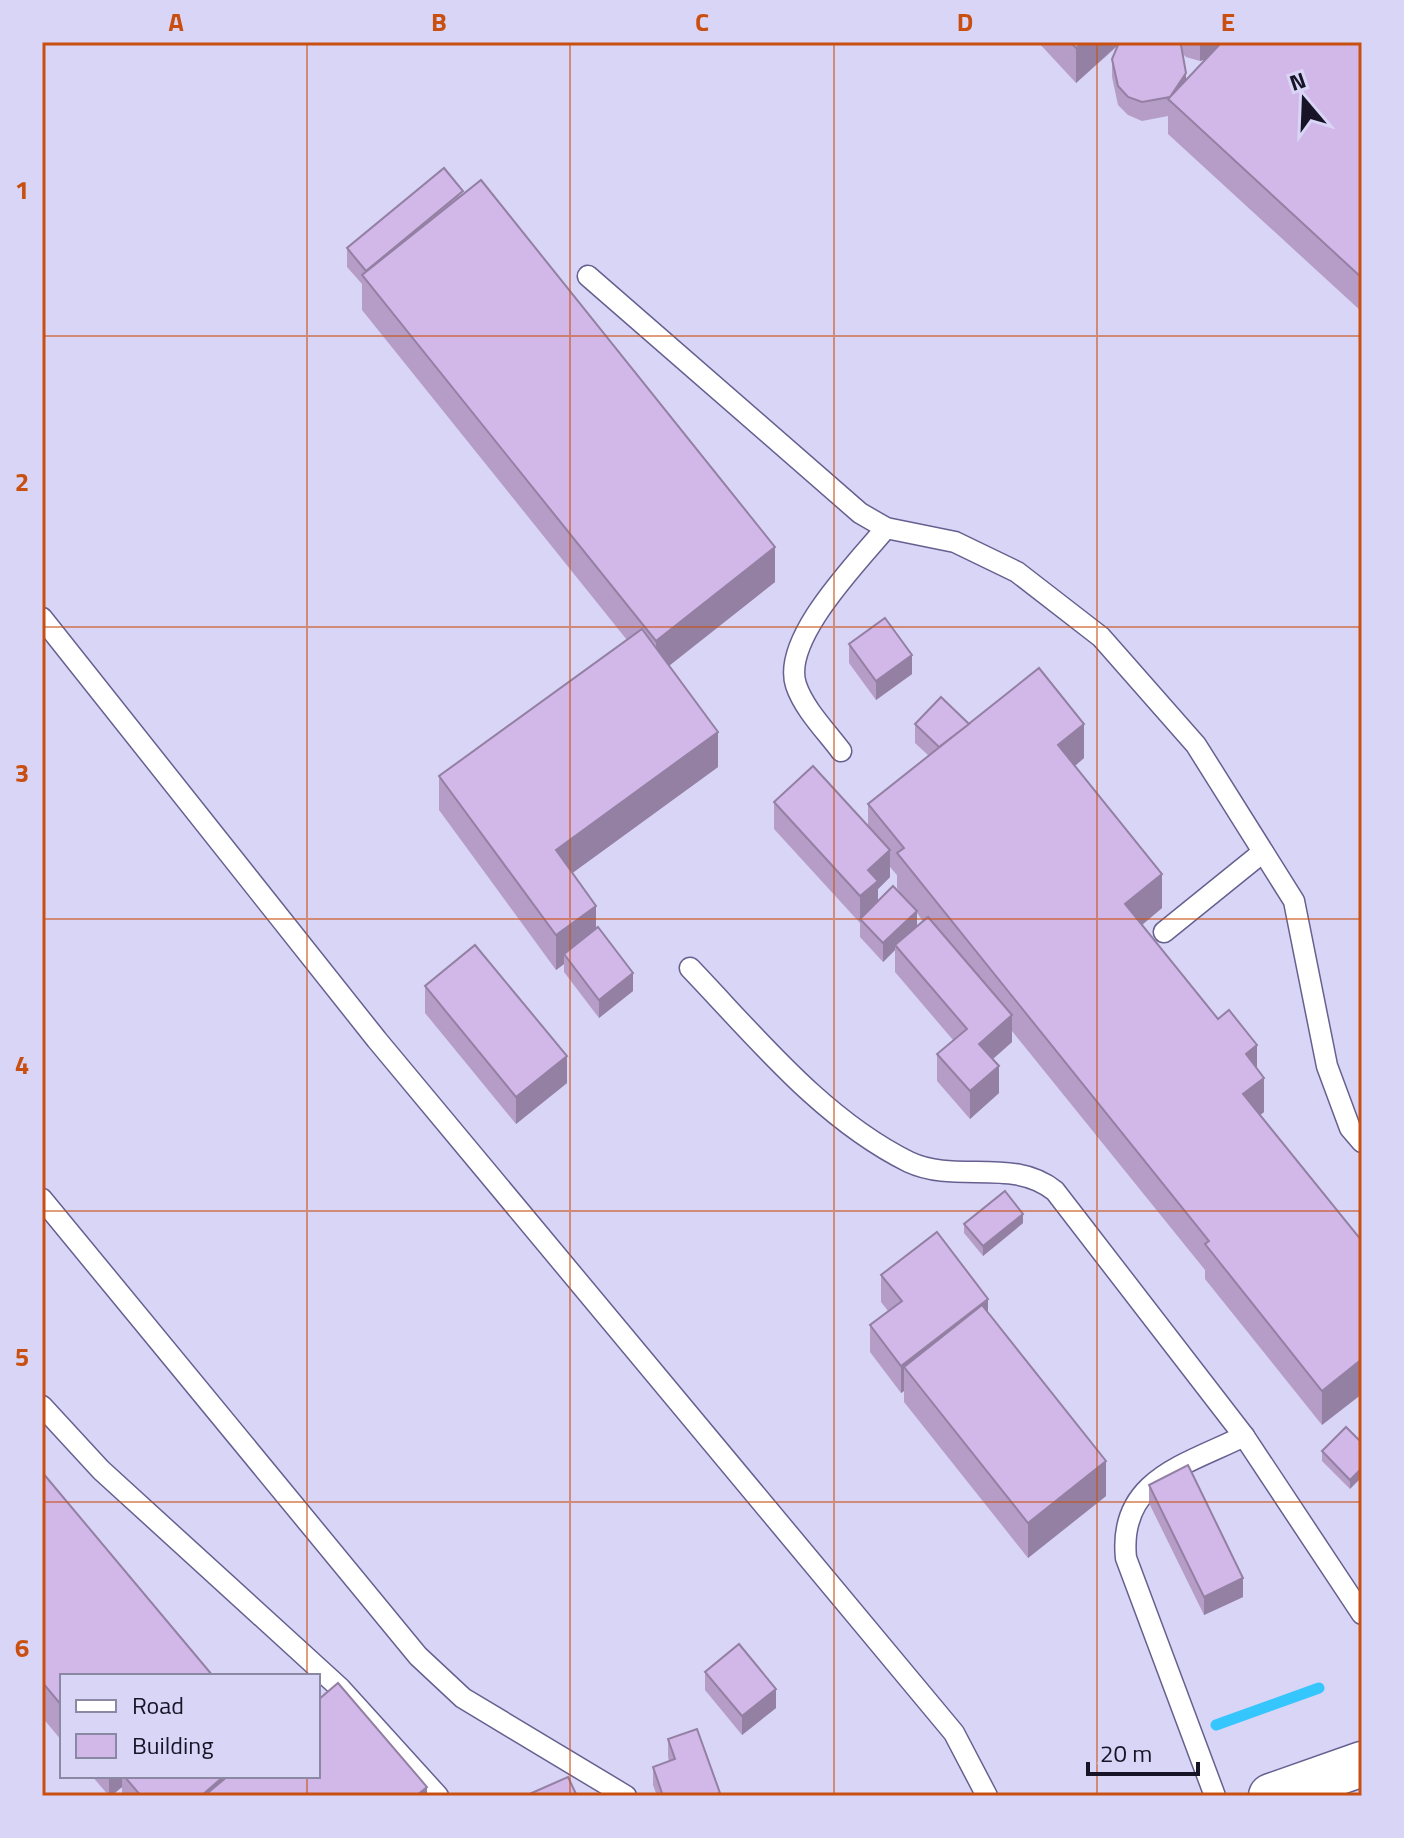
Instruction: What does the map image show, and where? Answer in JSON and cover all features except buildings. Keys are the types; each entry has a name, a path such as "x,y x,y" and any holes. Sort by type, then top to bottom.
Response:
{"main road":[{"path":"1271,1796 1362,1764"}],"lane":[{"path":"588,276 841,500 886,528 955,542 1017,572 1101,637 1196,745 1294,901 1327,1066 1350,1128 1362,1142"},
{"path":"841,751 804,702 795,682 796,659 810,626 831,595 886,528"},
{"path":"42,618 377,1040 954,1733 987,1796"},
{"path":"1164,932 1263,852"},
{"path":"690,968 793,1076 860,1131 911,1163 955,1172 1021,1173 1043,1181 1055,1191 1244,1436 1362,1614"},
{"path":"42,1199 418,1656 463,1698 626,1796"},
{"path":"42,1406 101,1470 340,1688 438,1796"},
{"path":"1215,1796 1126,1558 1124,1539 1131,1510 1141,1492 1158,1478 1244,1436"}],"waterway":[{"path":"1216,1725 1319,1688"}]}
